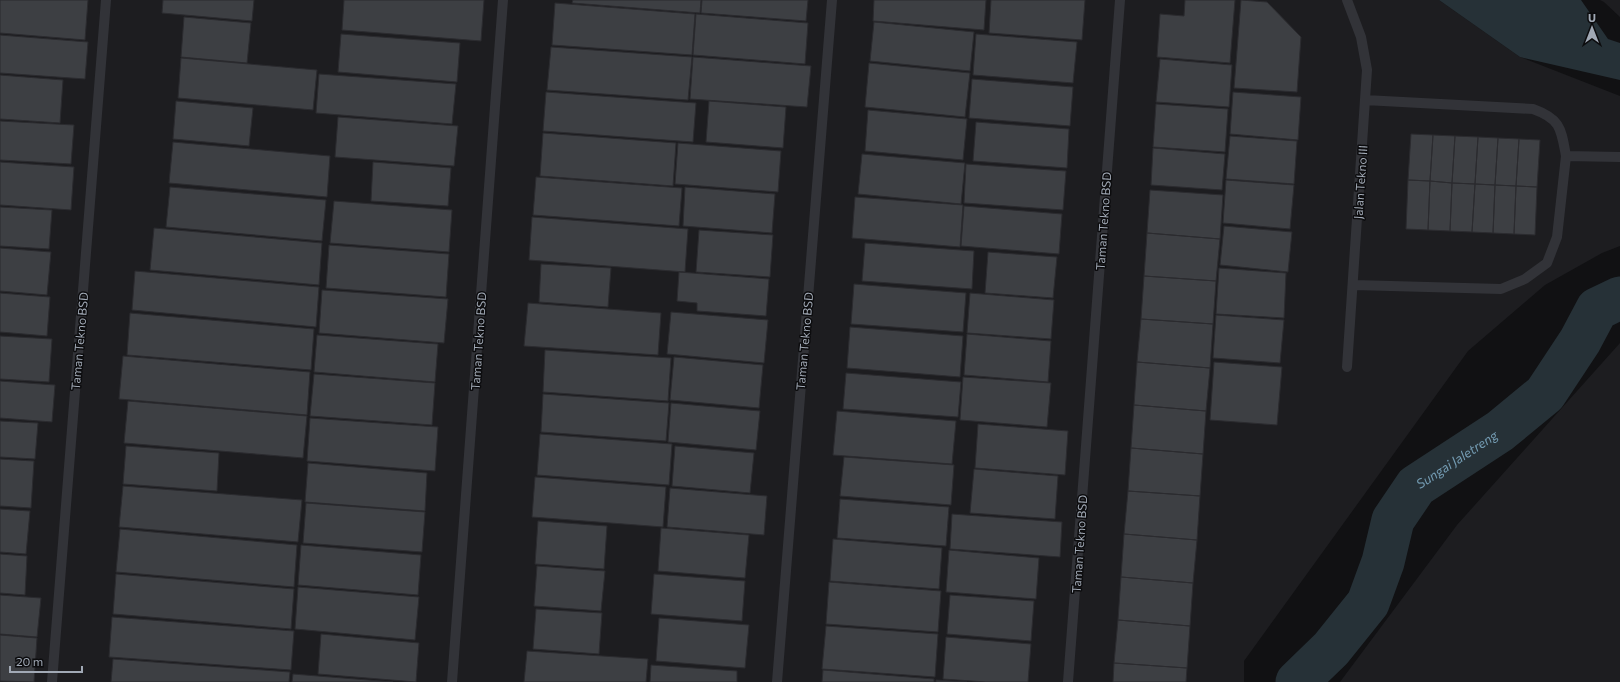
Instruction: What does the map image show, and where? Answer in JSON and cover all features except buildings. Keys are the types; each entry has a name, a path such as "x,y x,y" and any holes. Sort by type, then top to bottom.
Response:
{"lane":[{"name":"Taman Tekno BSD","path":"52,682 106,0"},
{"name":"Taman Tekno BSD","path":"452,682 503,0"},
{"name":"Taman Tekno BSD","path":"777,682 832,0"},
{"name":"Taman Tekno BSD","path":"1068,682 1120,0"},
{"name":"Jalan Tekno III","path":"1347,0 1362,44 1367,70 1354,285 1347,367"},
{"path":"1354,285 1502,289 1524,280 1547,263 1557,237 1566,156 1561,130 1550,115 1533,109 1365,100"},
{"path":"1566,156 1620,157"}],"shaded area":[{"path":"0,0 1439,0 1520,57 1620,96 1620,246 1602,253 1545,285 1468,351 1244,661 1244,682 0,682"},
{"path":"1439,0 1581,0 1608,39 1620,43 1620,80 1520,57"},
{"path":"1600,0 1620,0 1620,17 1604,2"},
{"path":"1620,343 1620,682 1340,682 1457,525"}],"waterway":[{"name":"Sungai Jaletreng","path":"1297,682 1331,649 1368,603 1383,562 1393,520 1416,486 1500,431 1545,394 1580,341 1597,309 1620,298"}]}
